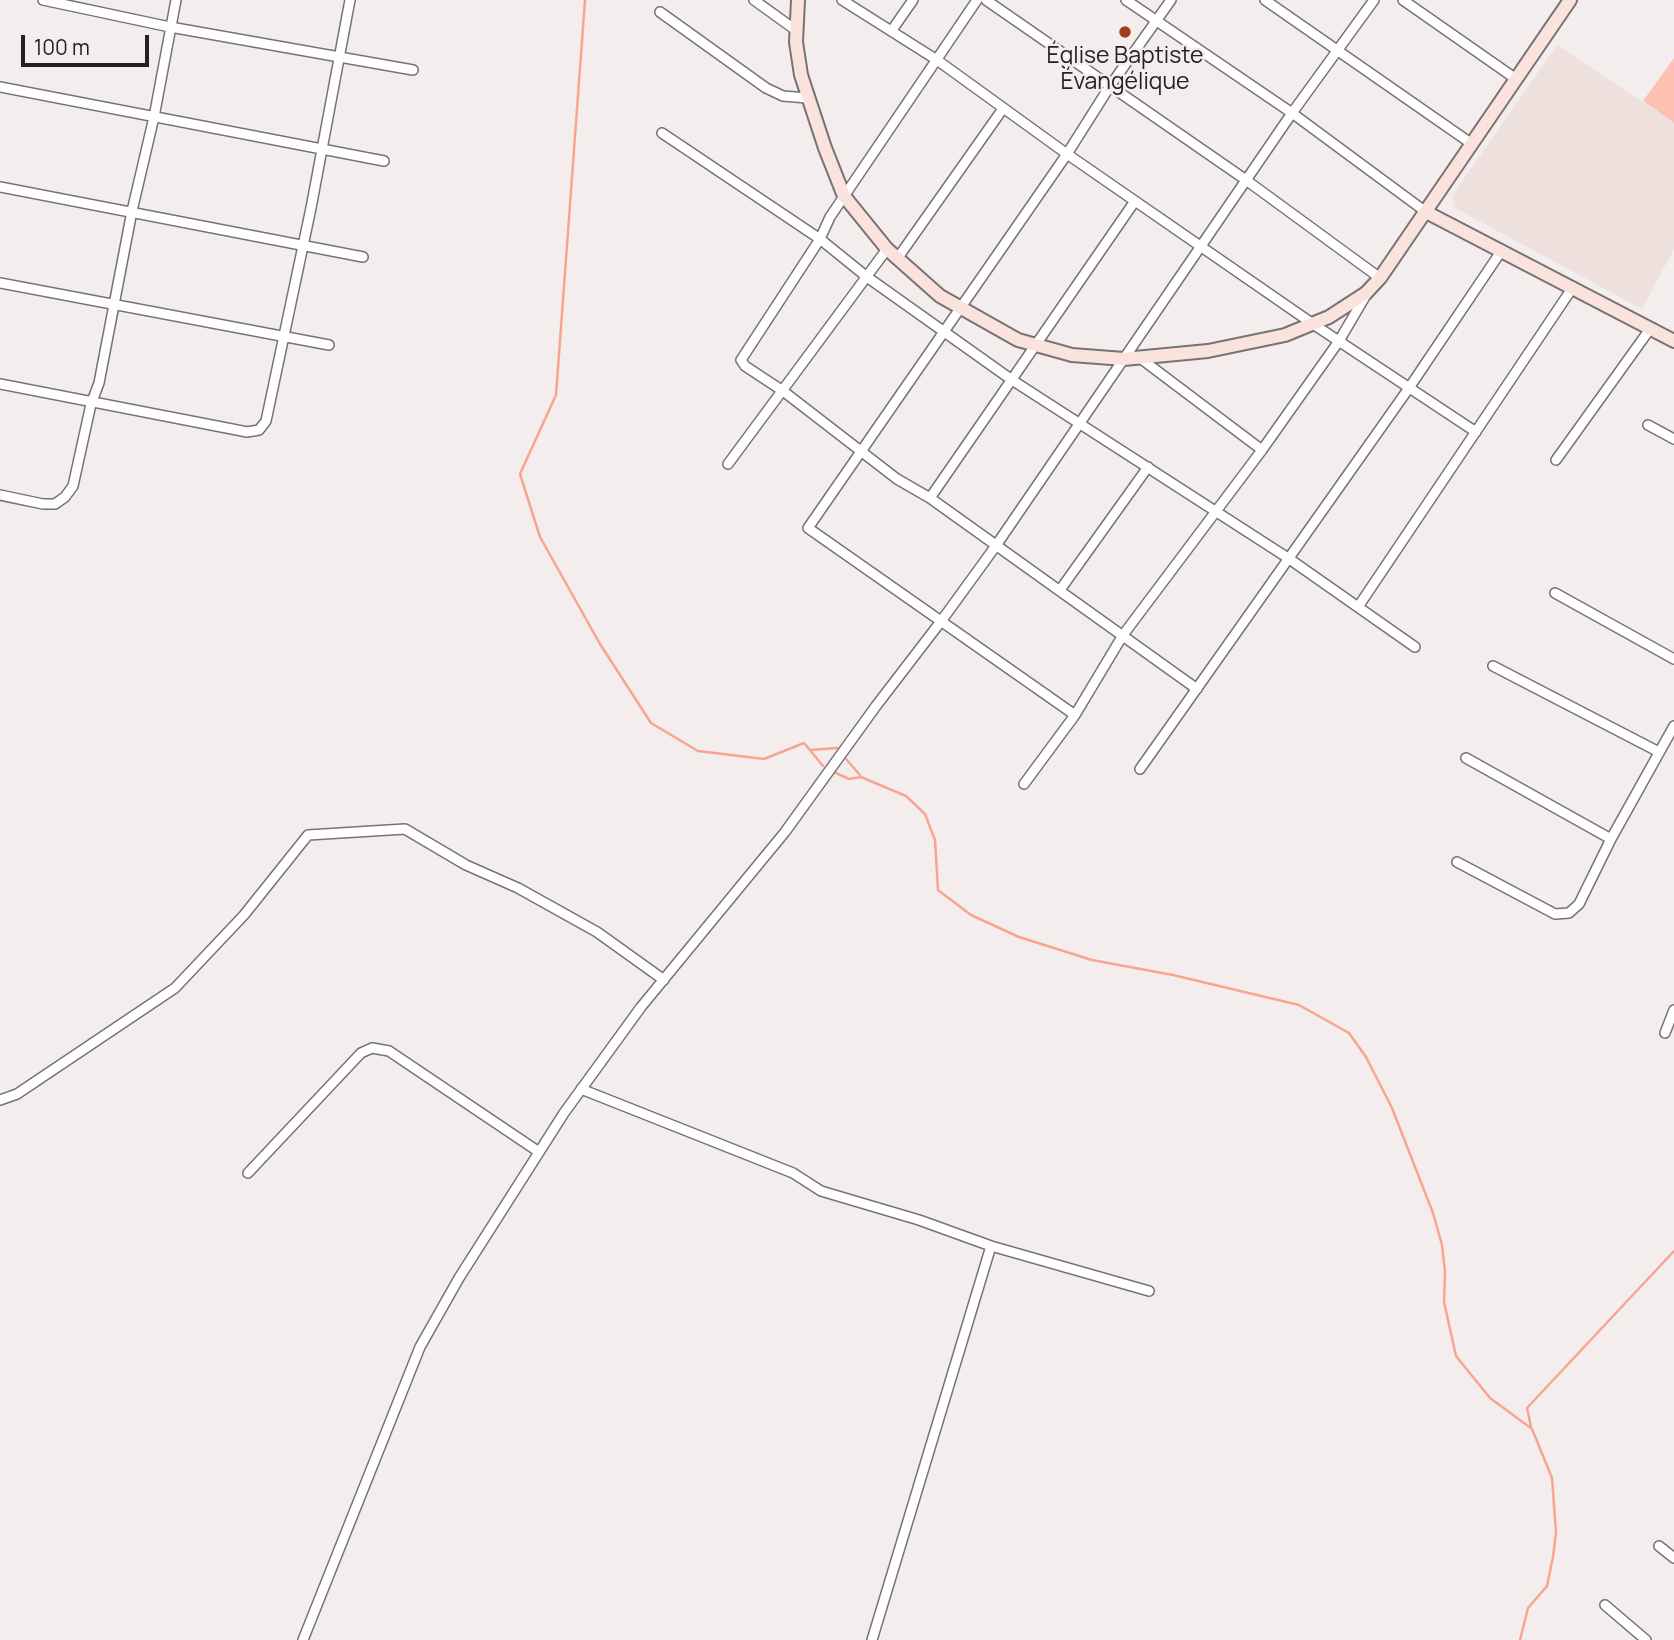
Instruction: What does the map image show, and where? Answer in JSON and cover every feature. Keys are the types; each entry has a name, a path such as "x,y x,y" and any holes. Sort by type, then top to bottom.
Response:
{"street":[{"path":"43,0 170,27 413,70"},
{"path":"0,495 55,504 65,497 73,486 91,404 99,383 176,0"},
{"path":"0,384 91,404 247,432 259,430 266,421 284,337 349,0"},
{"path":"754,0 797,30"},
{"path":"798,0 798,57 807,98 844,196 892,254 940,296 991,327 1036,346 1072,355 1124,359 1240,345 1285,335 1347,307 1366,293 1380,278 1426,212 1570,0"},
{"path":"842,0 937,60 1067,155 1476,432"},
{"path":"892,30 913,0"},
{"path":"977,0 830,217 820,239 741,360 745,366 783,391 897,479 930,498 1197,689"},
{"path":"986,0 1246,180 1380,278"},
{"path":"1126,0 1293,113 1426,212 1674,341"},
{"path":"1076,715 808,528 1067,155 1110,86 1171,0"},
{"path":"1265,0 1472,144"},
{"path":"303,1640 421,1347 459,1278 539,1152 581,1088 664,979 785,832 995,547 1246,180 1374,0"},
{"path":"1403,0 1516,79"},
{"path":"660,12 766,88 783,96 807,98"},
{"path":"0,87 384,161"},
{"path":"728,464 867,277 892,254 1003,110"},
{"path":"662,133 820,239 867,277 1012,380 1288,558 1415,647"},
{"path":"0,187 363,257"},
{"path":"930,498 1135,201"},
{"path":"1140,768 1409,388 1502,250"},
{"path":"0,283 329,345"},
{"path":"1358,607 1573,287"},
{"path":"1024,784 1076,715 1123,635 1216,513 1339,341 1366,293"},
{"path":"1556,460 1650,329"},
{"path":"1140,358 1262,450"},
{"path":"1648,425 1674,439"},
{"path":"1060,590 1148,467"},
{"path":"1555,593 1674,659"},
{"path":"1493,666 1659,752"},
{"path":"1457,862 1555,914 1569,914 1579,904 1659,752 1671,740 1674,726"},
{"path":"1466,758 1611,839"},
{"path":"0,1100 16,1094 174,988 244,915 308,835 405,829 466,865 518,888 597,932 664,979"},
{"path":"1665,1032 1674,1010"},
{"path":"248,1173 361,1053 372,1048 389,1051 539,1152"},
{"path":"581,1088 793,1173 821,1191 919,1220 990,1246 1149,1291"},
{"path":"872,1640 990,1246"},
{"path":"1659,1546 1674,1558"},
{"path":"1605,1605 1646,1640"}],"shaded area":[{"path":"1557,45 1674,123 1674,249 1642,309 1455,208 1452,196"},
{"path":"1674,58 1674,123 1643,101"}],"waterway":[{"path":"585,0 556,395 520,474 540,537 600,644 651,723 698,751 764,759 804,743 823,766"},
{"path":"810,750 837,748"},
{"path":"846,759 860,775"},
{"path":"836,773 849,779 861,777 906,796 925,814 935,840 938,890 971,915 1019,937 1092,960 1173,975 1299,1005 1349,1033 1366,1057 1392,1108 1433,1213 1442,1245 1444,1302 1456,1356 1490,1398 1532,1429 1552,1478 1556,1532 1553,1557 1547,1586 1528,1608 1520,1640"},
{"path":"1531,1427 1527,1408 1674,1251"}],"place":[{"name":"Église Baptiste Évangélique","path":"1125,32"}]}
